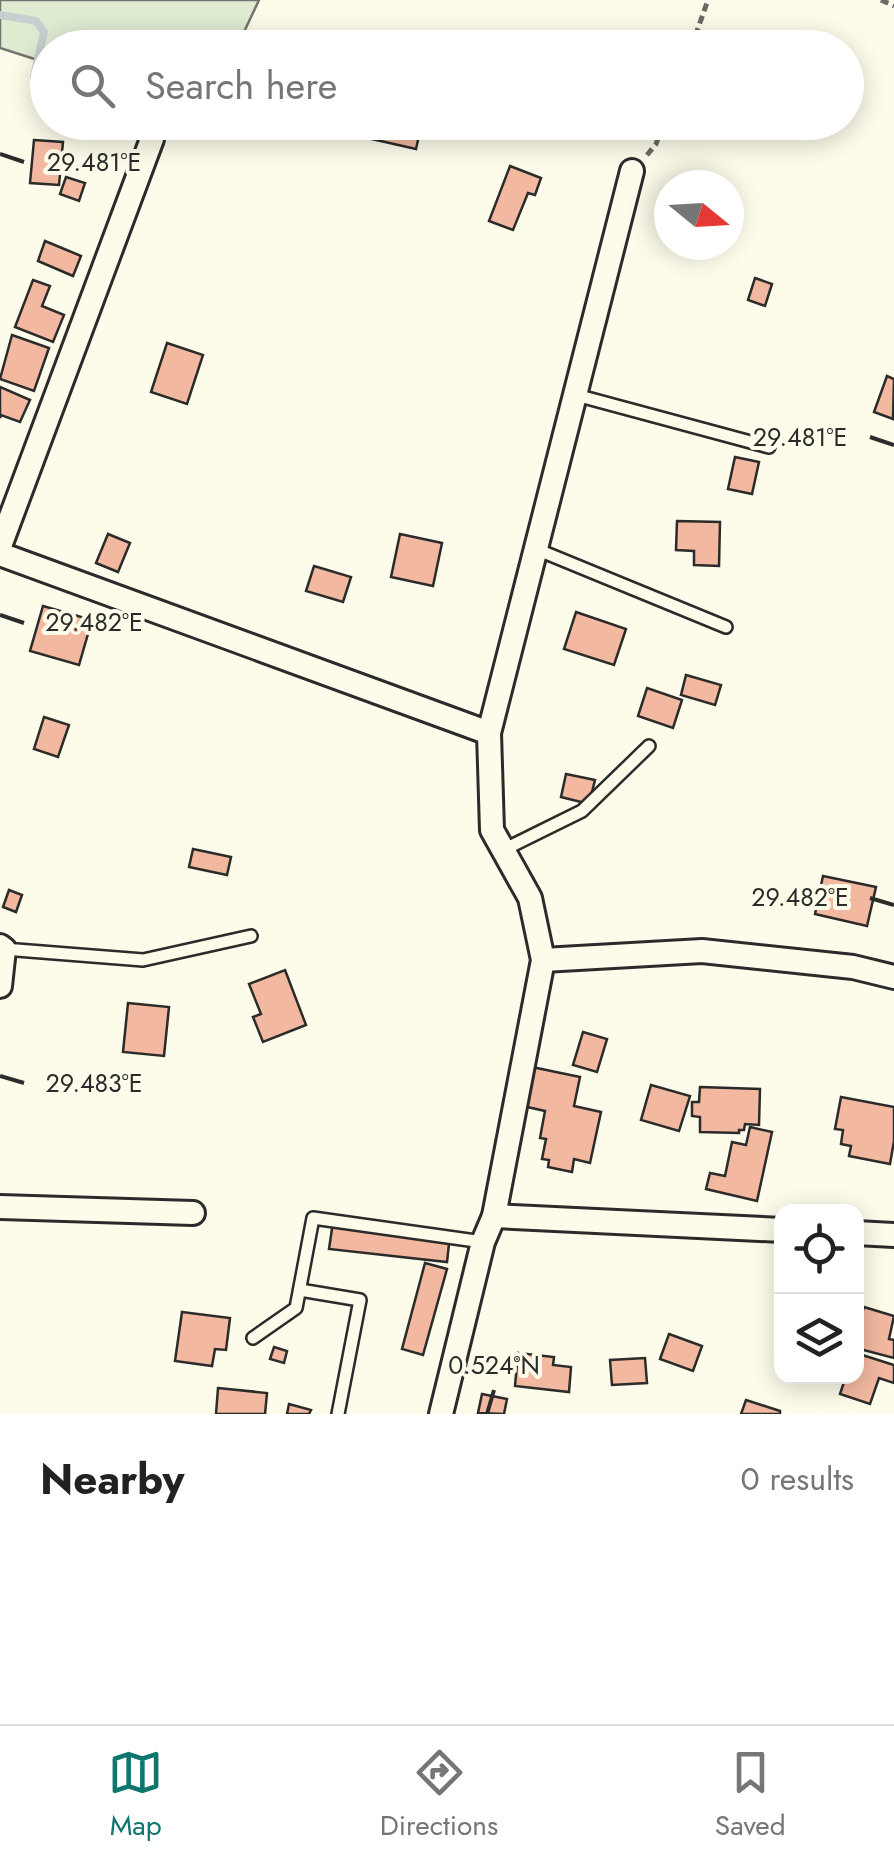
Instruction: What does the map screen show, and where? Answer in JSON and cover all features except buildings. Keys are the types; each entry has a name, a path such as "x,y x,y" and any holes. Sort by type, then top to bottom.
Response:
{"street":[{"path":"0,546 152,140"},
{"path":"441,1414 483,1242 494,1216 542,960 530,898 492,830 489,733 632,171"},
{"path":"0,554 489,733"},
{"path":"0,986 2,948"},
{"path":"542,960 702,952 853,967 894,977"},
{"path":"0,1207 193,1213"},
{"path":"494,1216 774,1230"},
{"path":"864,1233 894,1235"}],"lane":[{"path":"576,395 769,447"},
{"path":"536,549 726,627"},
{"path":"503,850 582,811 649,746"},
{"path":"2,948 143,960 251,936"},
{"path":"253,1338 296,1308 314,1218 483,1242"},
{"path":"300,1290 360,1300 338,1414"}],"path":[{"path":"697,30 708,0"},
{"path":"881,0 894,6"},
{"path":"632,171 657,140"}],"green space":[{"path":"0,0 259,0 245,30 30,30 30,58 0,48"}],"waterway":[{"path":"0,15 36,21 43,30"}]}
